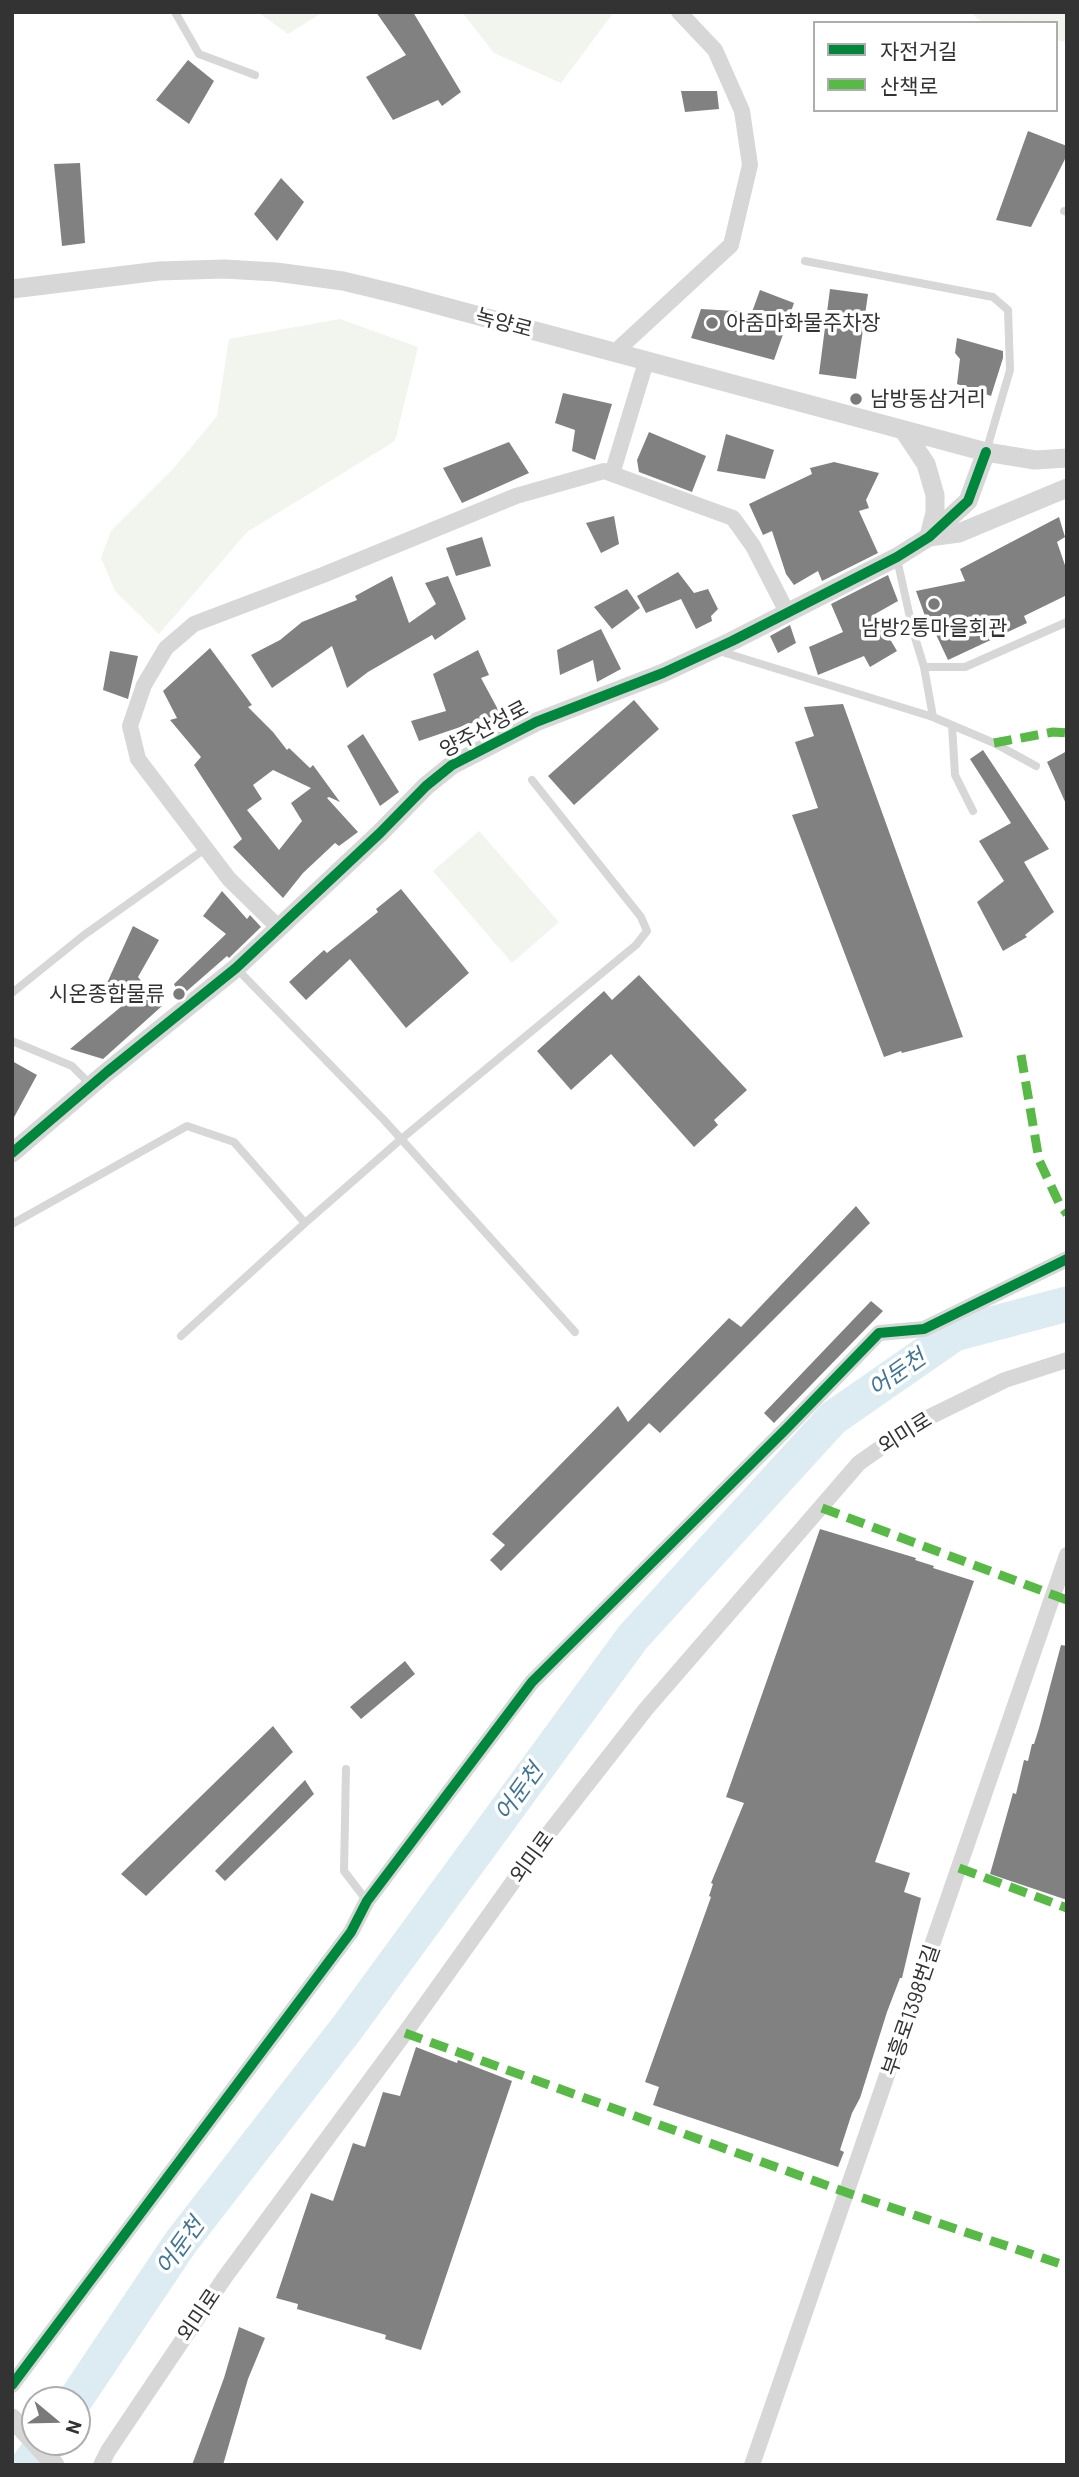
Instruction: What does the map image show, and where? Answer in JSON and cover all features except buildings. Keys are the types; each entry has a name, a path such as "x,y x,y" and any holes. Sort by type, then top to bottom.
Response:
{"street":[{"path":"614,353 731,245 750,165 742,111 715,50 679,12"},
{"name":"녹양로","path":"12,289 159,271 223,269 276,272 343,281 986,453"},
{"path":"612,474 646,362"},
{"path":"904,430 926,464 935,495 935,513 929,537 959,533 1067,488"},
{"path":"986,453 1035,460 1067,458"},
{"name":"양주산성로","path":"12,1153 91,1085 236,968 380,833 426,786 452,765 536,722 663,673 897,557 929,537 968,501 986,453"},
{"path":"278,927 229,880 138,759 130,726 144,685 166,648 194,624 323,576 516,496 604,471 733,518 753,546 787,612"},
{"path":"12,2385 351,1932 367,1901 532,1682 879,1333 924,1329 1067,1259"},
{"name":"외미로","path":"102,2465 108,2451 225,2277 538,1847 646,1709 859,1463 914,1425 1006,1380 1067,1360"},
{"name":"부흥로1398번길","path":"752,2465 1067,1555"},
{"path":"12,2418 55,2465"}],"lane":[{"path":"174,12 199,54 255,75"},
{"path":"805,261 993,297 1008,310 1010,370 986,453"},
{"path":"897,557 913,631 924,667 933,717"},
{"path":"924,667 965,667 1067,622"},
{"path":"713,649 933,717 994,743 1036,766"},
{"path":"952,725 955,775 973,811"},
{"path":"181,1336 400,1140 636,945 647,931 641,917 532,780"},
{"path":"12,993 84,935 205,849"},
{"path":"236,968 384,1120 575,1332"},
{"path":"12,1041 72,1066 91,1085"},
{"path":"12,1224 187,1126 234,1142 305,1223"},
{"path":"346,1769 344,1871 367,1901"}],"shaded area":[{"path":"258,12 323,12 288,34"},
{"path":"462,12 614,12 561,83 494,53"},
{"path":"970,12 1067,12 1067,42 1058,40 1058,21 981,21"},
{"path":"340,319 418,347 395,441 247,532 159,634 115,591 101,558 111,531 174,468 217,416 229,339"},
{"path":"479,831 559,922 512,963 433,871"}],"waterway":[{"name":"어둔천","path":"84,2386 181,2242 347,2028 633,1637 833,1418 954,1334 1067,1304"},
{"name":"어둔천","path":"28,2465 35,2456"}],"marked path":[{"path":"994,743 1053,732 1067,733"},
{"path":"1021,1055 1039,1160 1067,1214"},
{"path":"822,1508 1067,1600"},
{"path":"959,1868 1067,1908"},
{"path":"405,2033 848,2193 1067,2266"}],"cycle path":[{"path":"12,1153 236,968 380,833 426,786 452,765 536,722 663,673 732,641 897,557 929,537 968,501 986,452"},
{"path":"12,2385 351,1932 367,1901 532,1682 879,1333 924,1329 1067,1259"}],"place":[{"name":"아줌마화물주차장","path":"712,323"},
{"name":"남방동삼거리","path":"856,399"},
{"name":"남방2통마을회관","path":"934,604"},
{"name":"시온종합물류","path":"179,994"}]}
